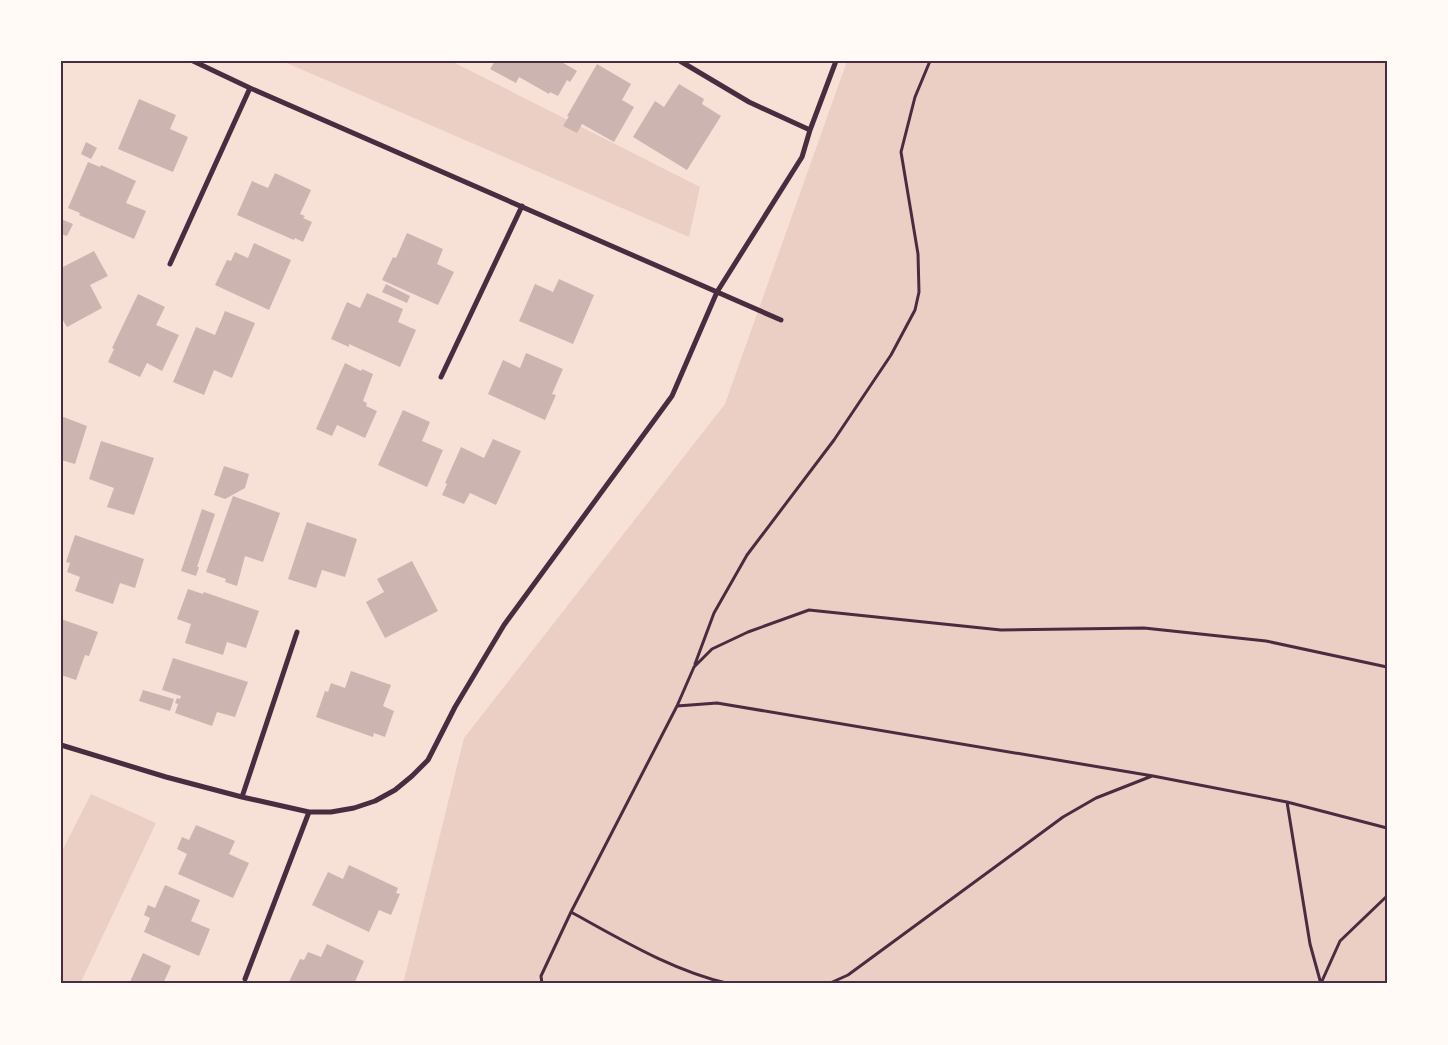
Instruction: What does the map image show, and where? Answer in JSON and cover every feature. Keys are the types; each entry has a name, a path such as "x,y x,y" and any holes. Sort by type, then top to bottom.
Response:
{"street":[{"path":"193,61 250,88 780,320"},
{"path":"680,61 749,102 810,130"},
{"path":"61,745 166,777 309,812 331,812 354,808 375,801 395,790 412,776 428,760 455,707 504,625 672,396 717,292 802,157 836,61"},
{"path":"170,264 250,88"},
{"path":"441,377 522,206"},
{"path":"242,797 297,632"},
{"path":"245,978 309,812"}],"path":[{"path":"538,984 571,912 677,706 714,613 747,555 834,440 891,355 914,310 919,292 918,254 901,152 915,97 930,61"},
{"path":"694,666 712,649 748,632 809,610 1001,630 1144,628 1266,641 1387,667"},
{"path":"677,706 717,703 1153,776 1287,802 1387,828"},
{"path":"828,984 848,975 1063,817 1096,798 1153,776"},
{"path":"1287,802 1310,944 1321,983"},
{"path":"1321,983 1340,941 1387,896"},
{"path":"571,912 645,953 709,979 730,984"},
{"path":"541,976 542,984"}],"shaded area":[{"path":"282,61 451,61 700,187 689,237"},
{"path":"847,61 1387,61 1387,984 403,984 464,738 725,404"},
{"path":"91,794 156,823 80,984 61,984 61,853"}],"building":[{"path":"495,61 560,61 577,71 570,82 567,80 558,96 550,92 549,94 519,77 516,83 490,69"},
{"path":"597,64 631,84 622,100 634,107 614,142 582,124 577,133 563,126"},
{"path":"679,84 704,99 702,104 721,116 687,170 633,137 655,101 664,107"},
{"path":"139,99 176,115 170,129 188,137 173,172 118,149"},
{"path":"86,142 97,148 91,159 81,154"},
{"path":"88,162 100,167 101,165 136,181 126,203 146,211 134,239 79,215 80,213 68,208"},
{"path":"275,173 311,190 300,214 305,216 303,218 312,222 303,242 295,238 294,240 237,215 252,181 268,188"},
{"path":"61,219 73,224 67,236 61,234"},
{"path":"407,233 443,249 437,264 454,272 438,305 382,280 393,257 396,258"},
{"path":"254,243 291,260 269,310 215,285 227,260 231,261 235,252 248,258"},
{"path":"94,251 108,276 90,285 102,308 67,327 61,317 61,268"},
{"path":"559,279 594,295 573,344 519,321 535,284 553,292"},
{"path":"386,284 410,296 407,303 382,292"},
{"path":"367,293 403,309 398,322 416,330 400,367 349,344 349,347 331,339 347,302 360,308"},
{"path":"138,294 165,307 156,325 179,335 162,371 147,363 140,377 108,362 114,349 112,348"},
{"path":"225,311 255,323 232,378 214,370 204,395 173,382 196,327 215,335"},
{"path":"526,353 563,369 552,394 556,395 545,420 488,394 503,360 520,368"},
{"path":"345,363 361,371 362,369 373,374 363,401 367,403 366,406 377,411 365,438 337,425 332,436 316,429"},
{"path":"403,410 430,422 422,441 443,450 427,487 378,465"},
{"path":"61,416 87,426 75,464 61,460"},
{"path":"493,439 521,451 496,505 470,493 464,504 442,495 447,484 445,483 461,447 484,458"},
{"path":"101,441 154,458 134,515 107,507 114,488 89,479"},
{"path":"224,466 249,474 245,488 225,499 214,495"},
{"path":"233,496 280,513 263,562 245,556 237,586 225,582 226,579 206,572"},
{"path":"202,509 215,514 197,567 199,567 196,576 181,571"},
{"path":"307,522 357,539 345,577 322,570 316,588 288,579"},
{"path":"75,535 144,559 135,588 120,583 113,604 75,591 80,577 67,572 70,563 66,562"},
{"path":"412,561 438,611 385,638 366,602 384,592 377,579"},
{"path":"188,589 203,594 204,592 259,611 246,648 227,642 223,655 185,643 191,624 177,619"},
{"path":"61,619 98,632 89,656 85,655 76,680 61,675"},
{"path":"173,658 248,682 235,717 217,712 212,726 175,713 178,704 175,703 177,698 180,699 181,696 162,690"},
{"path":"351,671 391,685 383,706 394,711 385,737 374,733 373,737 316,717 325,691 328,692 331,683 345,688"},
{"path":"143,690 174,699 170,711 139,701"},
{"path":"196,825 235,841 229,854 249,863 233,898 178,874 187,854 177,849 182,837 189,840"},
{"path":"349,865 398,888 396,893 400,894 391,915 379,910 369,932 312,905 328,872 343,879"},
{"path":"165,885 200,900 191,921 210,929 199,956 144,932 150,918 144,915 148,905 155,908"},
{"path":"327,944 364,961 354,984 288,984 300,959 304,960 308,952 321,957"},
{"path":"143,953 171,966 163,984 129,984"}]}
